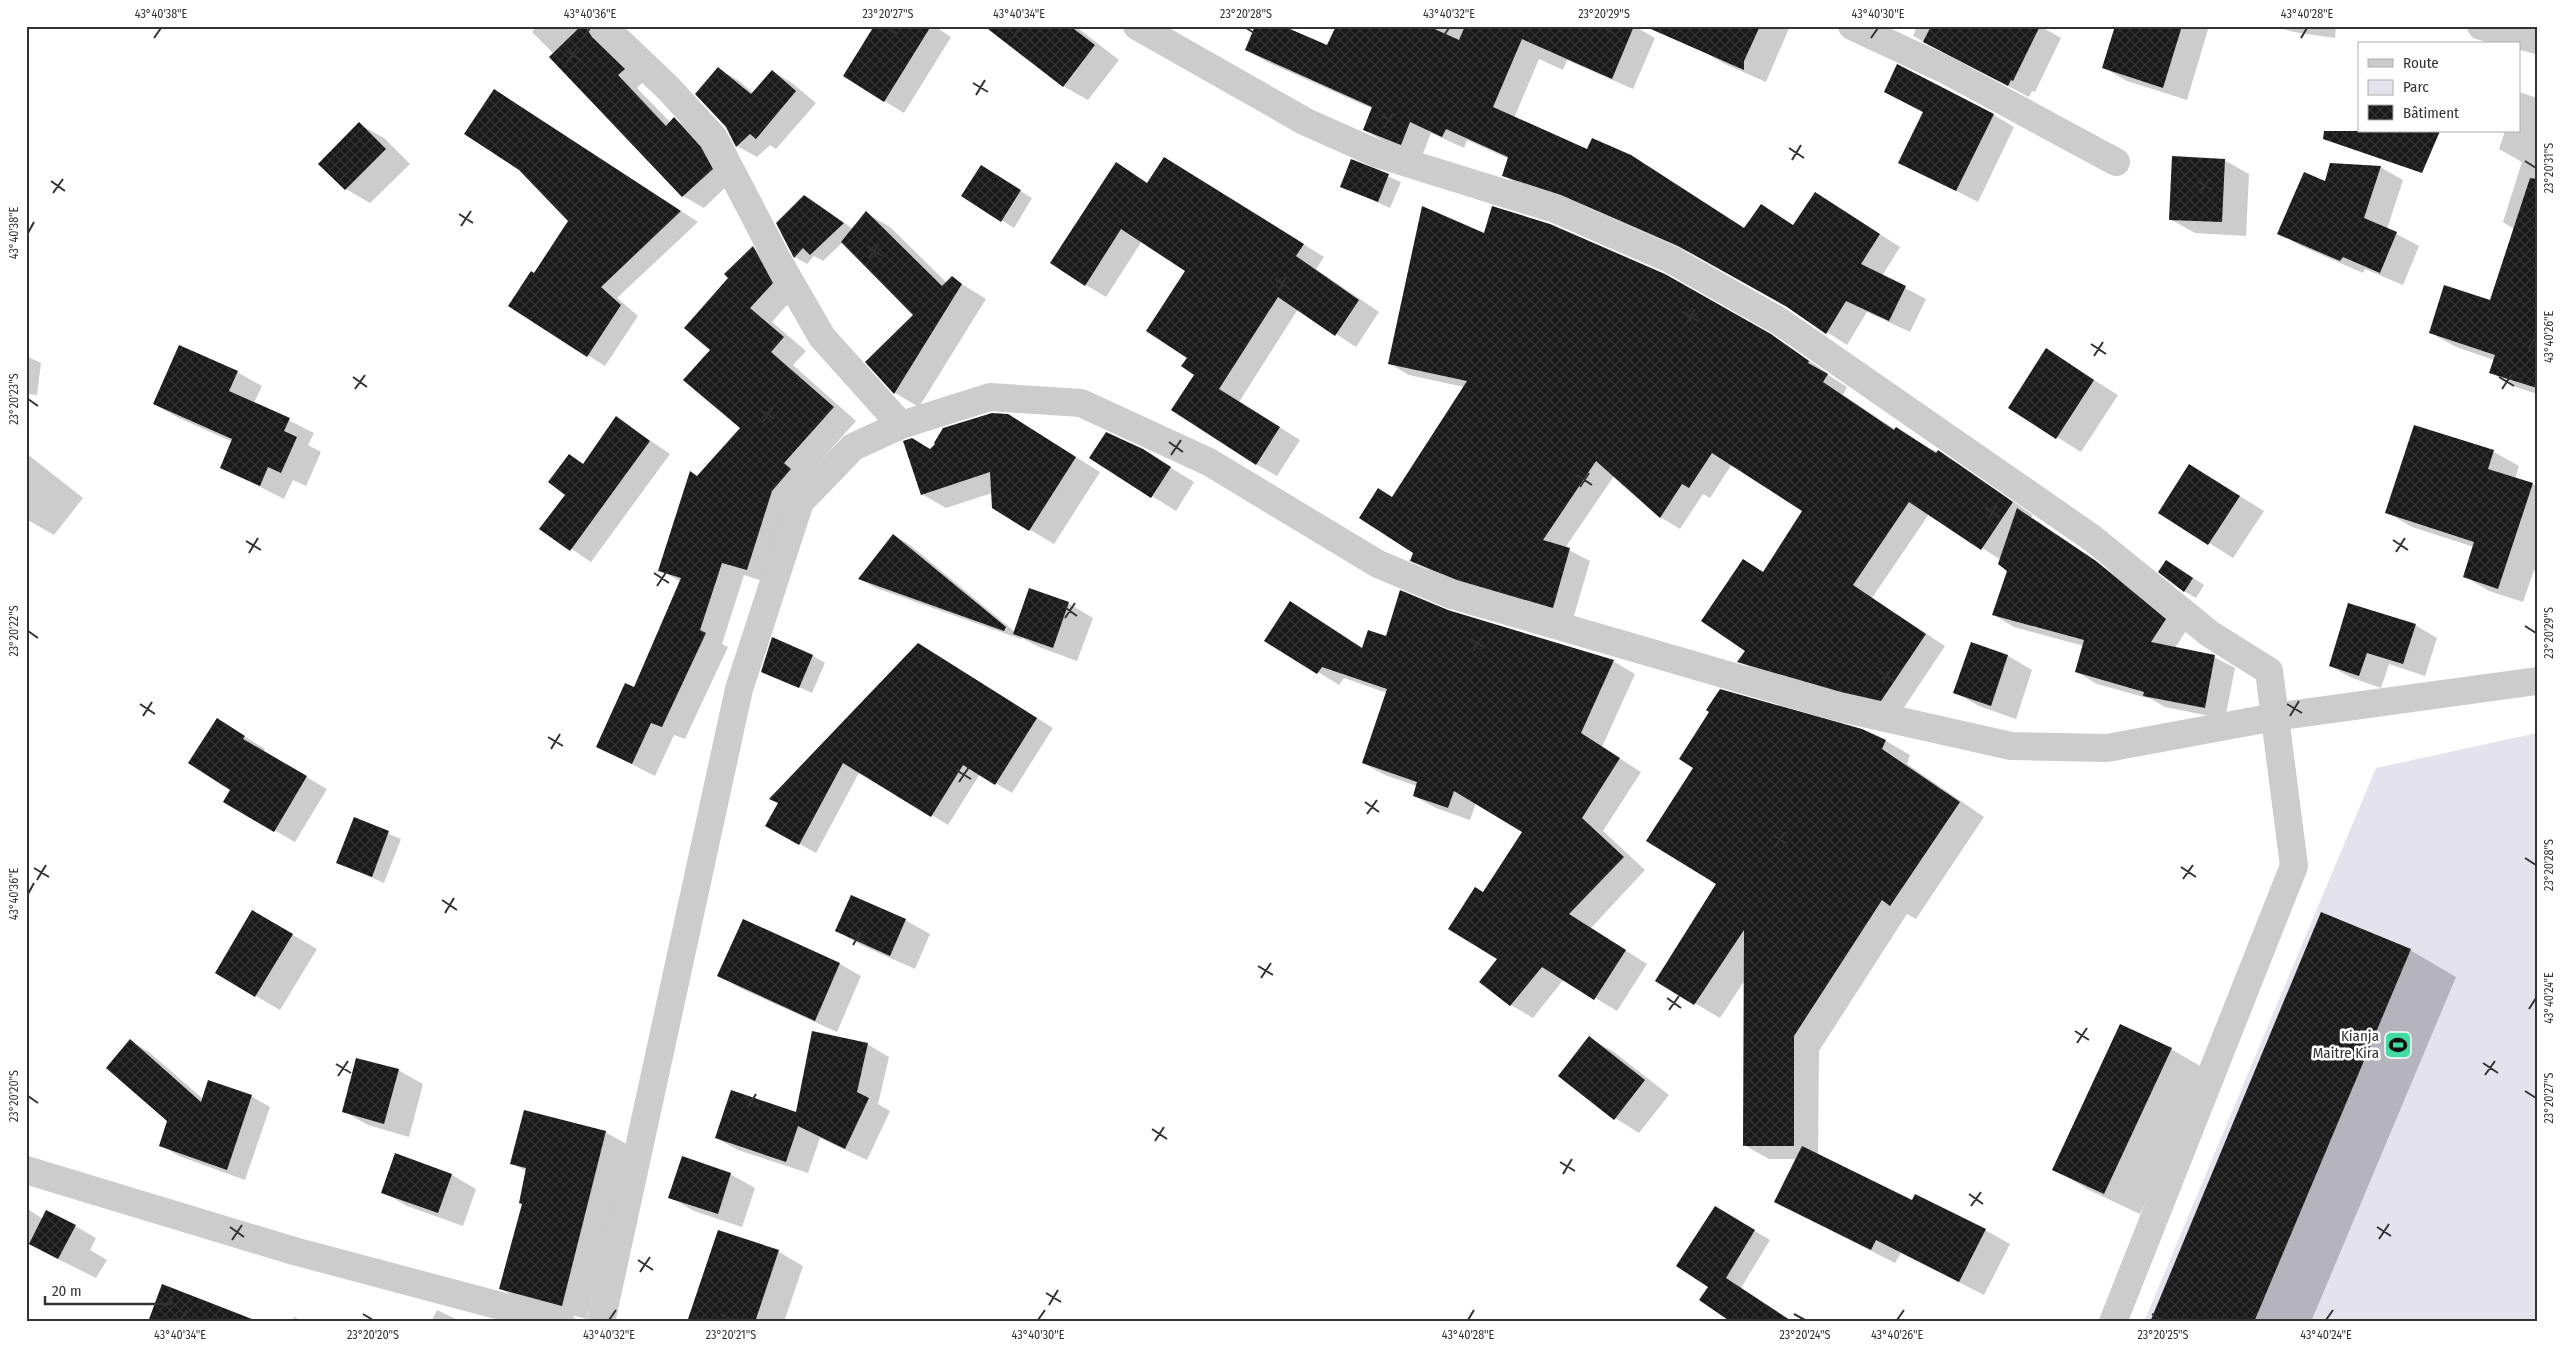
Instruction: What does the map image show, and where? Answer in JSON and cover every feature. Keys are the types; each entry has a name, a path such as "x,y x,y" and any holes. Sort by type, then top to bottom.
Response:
{"street":[{"path":"603,26 669,89 714,138 777,259 822,336 901,424"},
{"path":"1137,26 1306,122 1378,154 1555,209 1672,260 1779,321 2092,538 2210,634 2268,671 2294,866 2113,1322"},
{"path":"1852,26 1944,68 2116,162"},
{"path":"2481,26 2537,40"},
{"path":"601,1322 739,689 800,502 854,447 901,424 990,397 1081,403 1209,462 1378,564 1452,595 1837,707 2011,746 2107,748 2275,717 2537,681"},
{"path":"26,1170 294,1251 562,1322"}],"green space":[{"name":"Kianja Maitre Kira","path":"2537,733 2537,1322 2144,1322 2376,768"}],"building":[{"path":"581,26 585,26 592,37 625,69 618,75 666,126 674,117 701,147 713,169 682,197 549,57"},
{"path":"874,26 931,26 884,102 843,76"},
{"path":"984,26 1070,26 1095,45 1063,87"},
{"path":"1255,26 1283,26 1327,45 1336,26 1428,26 1459,40 1465,26 1634,26 1612,79 1522,39 1493,107 1587,149 1592,138 1631,155 1744,228 1761,204 1793,225 1815,192 1880,234 1861,264 1906,286 1889,321 1846,301 1826,334 1787,307 1678,246 1561,195 1502,176 1508,157 1446,129 1442,137 1410,122 1401,145 1363,130 1372,107 1245,50"},
{"path":"1644,26 1760,26 1744,61 1744,70"},
{"path":"1931,26 2040,26 2013,81 2011,80 2008,86 1923,42"},
{"path":"2115,26 2182,26 2163,88 2102,68"},
{"path":"1897,64 1994,114 1956,191 1898,163 1923,112 1884,92"},
{"path":"718,67 751,94 772,70 796,91 756,139 750,134 736,147 726,127 695,94"},
{"path":"494,89 681,211 601,287 621,305 587,357 508,306 531,271 534,273 568,221 519,170 464,134"},
{"path":"359,122 386,149 345,190 318,164"},
{"path":"2324,131 2440,132 2422,173 2323,139"},
{"path":"2172,156 2225,159 2222,222 2169,220"},
{"path":"1164,157 1304,244 1296,256 1359,300 1335,336 1278,297 1219,389 1280,427 1256,465 1171,410 1194,375 1181,366 1187,358 1146,331 1185,271 1121,229 1085,286 1050,263 1116,162 1147,183"},
{"path":"1351,159 1389,174 1378,202 1340,187"},
{"path":"2330,163 2381,166 2364,218 2397,232 2380,273 2343,257 2340,261 2277,234 2304,172 2325,181"},
{"path":"981,165 1021,190 1001,222 961,196"},
{"path":"2530,178 2537,179 2537,388 2489,373 2495,355 2429,333 2444,285 2490,300"},
{"path":"804,195 844,223 810,255 803,248 794,258 776,223"},
{"path":"1422,206 1484,233 1492,206 1550,224 1665,274 1771,334 1809,361 1808,363 1828,374 1823,382 1894,430 1896,427 1936,453 1938,450 2013,502 1981,550 1909,502 1853,585 1926,634 1881,701 1841,692 1737,662 1745,651 1701,621 1743,559 1763,572 1802,511 1712,453 1689,488 1682,484 1660,518 1596,461 1543,540 1570,548 1553,608 1457,580 1410,561 1413,553 1359,518 1378,488 1392,497 1467,381 1388,364"},
{"path":"866,211 942,286 952,276 962,284 894,394 865,362 913,315 841,242"},
{"path":"753,246 773,283 750,308 784,337 771,352 834,407 784,463 791,469 772,491 747,570 722,563 700,630 706,633 662,727 651,723 632,764 596,747 625,683 634,687 681,578 658,571 690,471 697,476 740,428 683,380 710,350 684,328 728,278 724,274"},
{"path":"179,345 238,371 229,391 290,418 284,431 297,437 281,473 268,467 260,486 220,468 232,439 153,404"},
{"path":"2046,348 2094,380 2056,439 2008,408"},
{"path":"992,413 1008,414 1076,457 1029,531 992,508 990,472 921,495 903,441 912,438 930,449 935,444 943,428"},
{"path":"616,416 650,441 570,551 539,529 565,495 548,482 569,454 583,464"},
{"path":"2414,425 2494,450 2488,469 2533,483 2498,589 2463,577 2474,542 2385,513"},
{"path":"1106,432 1143,449 1171,467 1151,498 1089,458"},
{"path":"2189,464 2240,496 2208,545 2158,513"},
{"path":"2017,508 2096,561 2166,619 2151,642 2215,655 2205,708 2143,696 2144,692 2075,672 2084,640 1992,615 2007,571 1998,564"},
{"path":"893,534 1006,627 1004,631 858,579"},
{"path":"2166,560 2193,578 2184,592 2158,572"},
{"path":"1029,588 1069,602 1053,648 1013,634"},
{"path":"1400,590 1448,610 1614,660 1581,733 1620,758 1582,818 1624,857 1569,914 1626,950 1594,1000 1542,967 1510,1006 1479,982 1497,959 1448,929 1475,887 1483,892 1522,832 1454,791 1448,808 1413,796 1417,782 1362,763 1387,689 1322,667 1317,674 1264,641 1290,601 1362,648 1368,630 1386,636"},
{"path":"2348,603 2416,624 2403,664 2367,653 2359,676 2329,666"},
{"path":"772,637 813,655 799,688 761,672"},
{"path":"1971,642 2008,655 1991,706 1953,693"},
{"path":"918,643 1037,718 995,785 963,765 931,817 843,763 799,845 765,826 778,803 769,799"},
{"path":"1720,689 1862,729 1886,740 1882,749 1960,802 1890,906 1882,900 1794,1036 1794,1146 1743,1146 1744,930 1694,1005 1655,981 1716,884 1646,841 1693,768 1679,759 1709,712 1706,710"},
{"path":"217,718 245,736 243,739 307,776 274,832 223,802 230,790 188,763"},
{"path":"354,817 389,831 372,877 336,863"},
{"path":"851,895 906,919 890,956 835,931"},
{"path":"252,910 293,934 255,997 215,973"},
{"path":"2321,912 2411,949 2254,1322 2150,1322"},
{"path":"743,919 840,963 815,1021 717,976"},
{"path":"2120,1024 2172,1048 2104,1194 2052,1170"},
{"path":"812,1031 868,1043 857,1092 869,1098 845,1149 798,1126 786,1162 715,1138 731,1090 796,1112"},
{"path":"1589,1036 1645,1080 1614,1120 1558,1076"},
{"path":"130,1039 201,1102 208,1080 252,1095 227,1170 159,1146 167,1121 106,1068"},
{"path":"356,1058 399,1069 384,1124 342,1112"},
{"path":"524,1110 606,1131 562,1306 499,1289 522,1204 519,1203 526,1168 510,1164"},
{"path":"1802,1146 1912,1200 1915,1194 1986,1229 1959,1282 1876,1240 1871,1250 1774,1202"},
{"path":"395,1153 452,1174 438,1213 381,1193"},
{"path":"682,1156 731,1173 718,1214 668,1198"},
{"path":"1715,1206 1755,1230 1726,1278 1793,1322 1731,1322 1699,1300 1708,1287 1676,1266"},
{"path":"46,1210 76,1225 58,1259 29,1244"},
{"path":"718,1230 779,1250 755,1322 687,1322"},
{"path":"162,1284 252,1319 251,1322 148,1322"}],"place":[{"name":"Kianja Maitre Kira","path":"2398,1045"}]}
